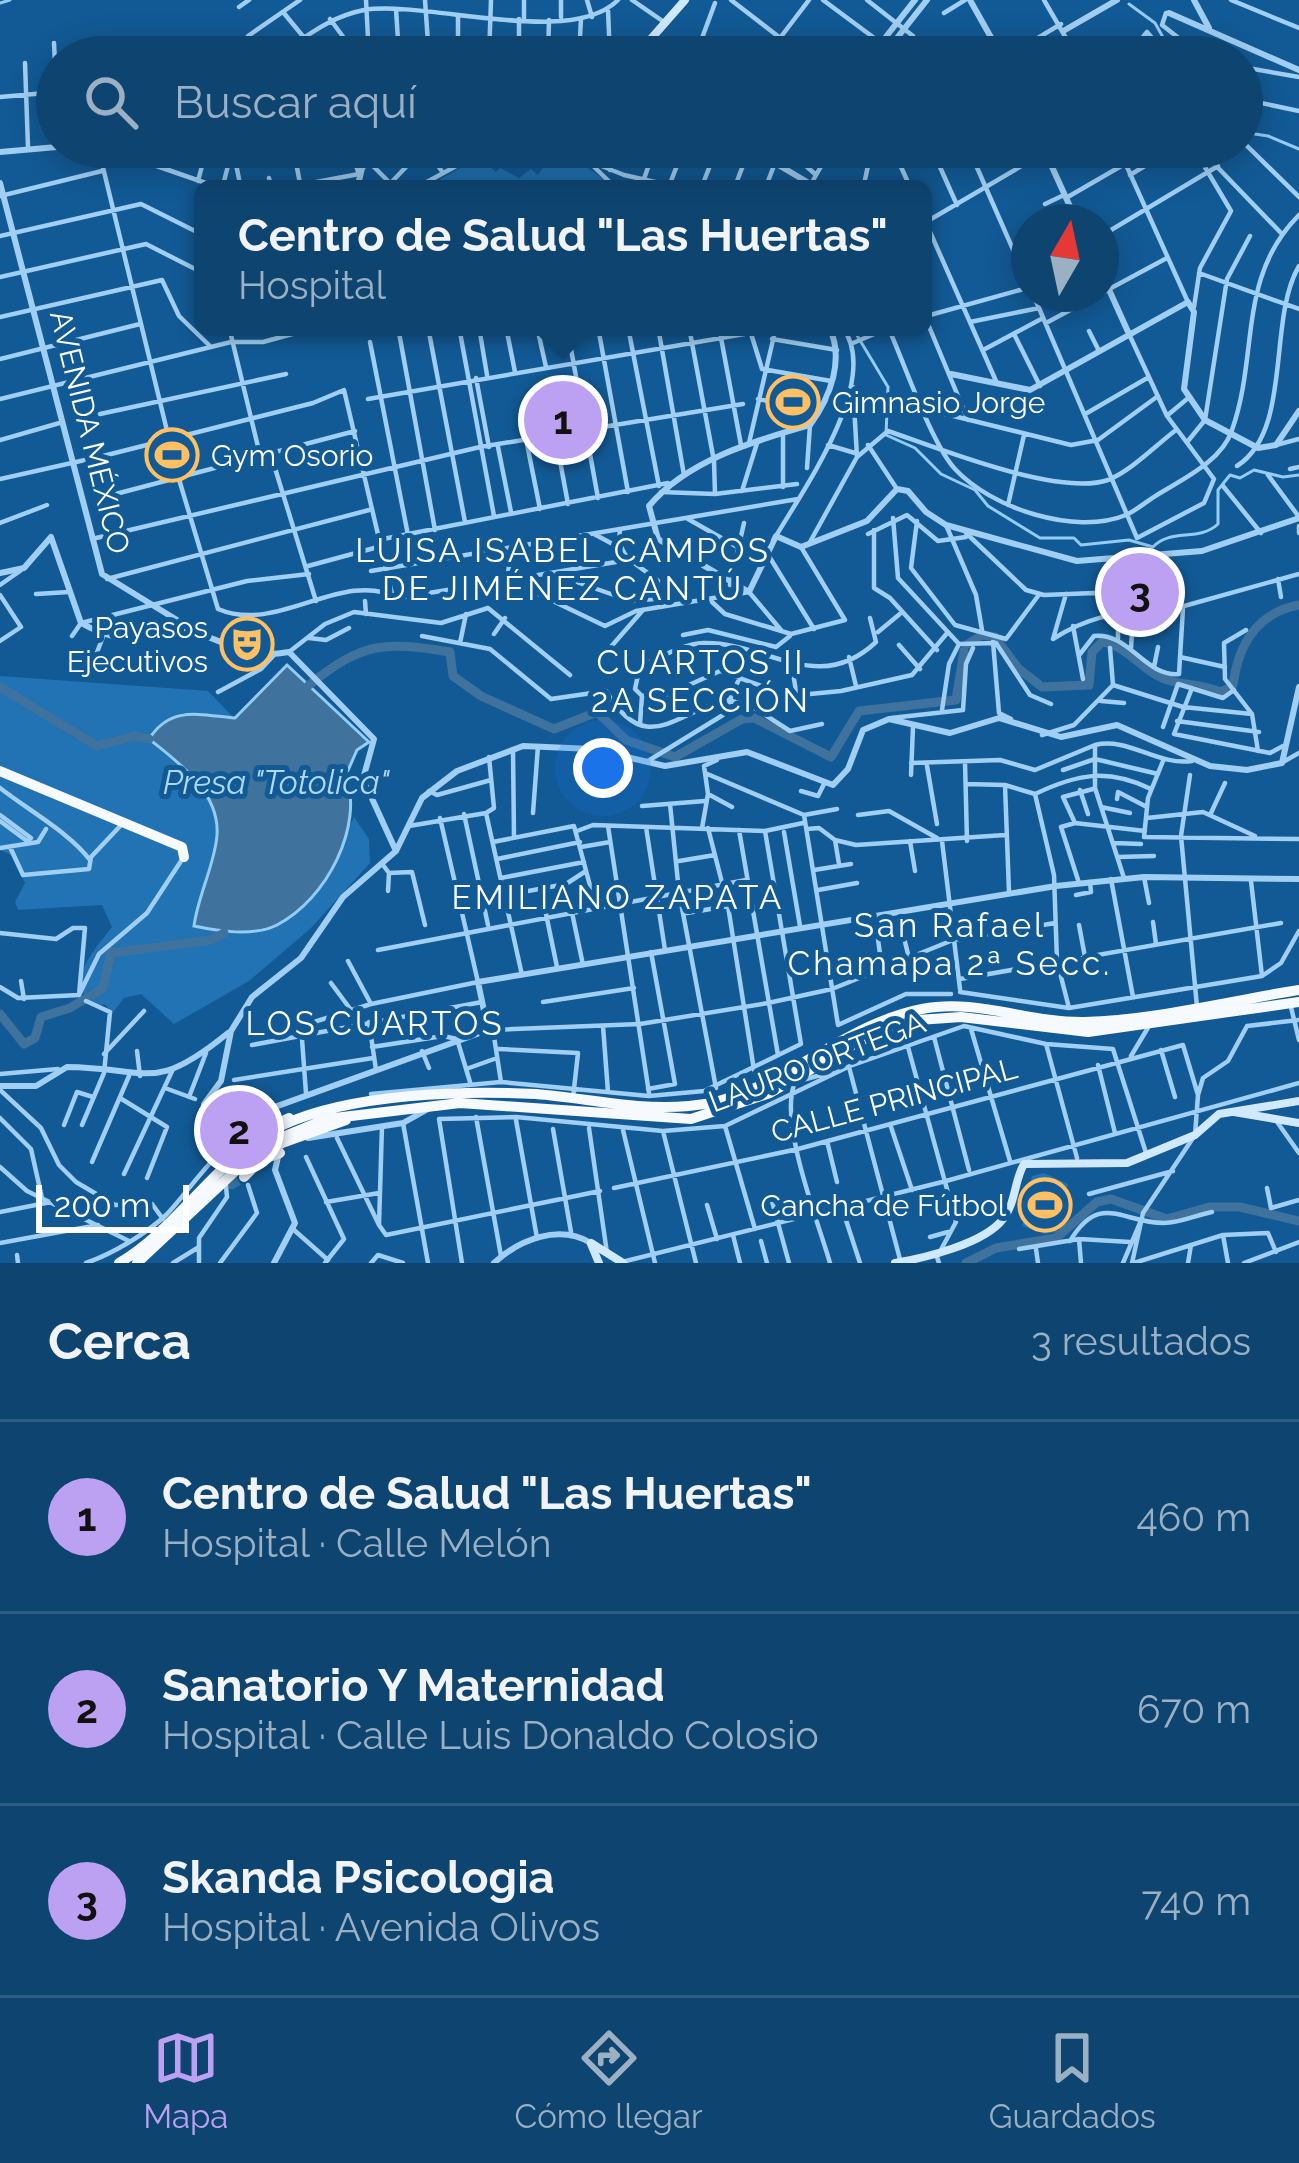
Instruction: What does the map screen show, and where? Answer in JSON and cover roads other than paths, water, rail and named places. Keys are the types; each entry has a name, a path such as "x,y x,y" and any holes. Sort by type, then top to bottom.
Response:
{"highway":[{"path":"0,772 124,822 154,839 171,840 182,847 184,857"},
{"path":"119,1263 289,1131 355,1115 431,1106 527,1106 647,1097 691,1106 733,1096 896,1016 950,1000 1088,1022 1299,990"},
{"path":"692,1130 900,1025 938,1016 1096,1032 1294,1002"},
{"path":"221,1180 220,1159 261,1123 469,1092 527,1106 574,1093 651,1120 717,1114"},
{"path":"221,1180 238,1177 282,1143 355,1115"},
{"path":"137,1263 261,1137 304,1117"},
{"path":"246,1181 261,1160 280,1153"}],"main road":[{"path":"652,36 684,0"},
{"path":"899,1263 938,1260 1005,1218 1022,1161 1079,1168 1147,1156 1195,1135 1227,1111 1299,1101"},
{"path":"1227,1111 1299,1123"},
{"path":"305,1138 317,1131"},
{"path":"590,1243 622,1263"},
{"path":"590,1243 599,1263"}],"street":[{"path":"239,7 249,0"},
{"path":"248,36 300,0"},
{"path":"366,0 368,36"},
{"path":"425,0 427,36"},
{"path":"489,36 491,0"},
{"path":"520,36 524,0"},
{"path":"561,0 561,17"},
{"path":"587,0 592,17"},
{"path":"306,36 330,20 368,9 549,20 592,17 618,0"},
{"path":"632,0 664,22"},
{"path":"731,0 776,36"},
{"path":"781,36 809,0"},
{"path":"823,0 872,36"},
{"path":"867,0 908,36"},
{"path":"895,36 915,0"},
{"path":"890,36 927,0"},
{"path":"944,13 968,0 991,36"},
{"path":"1044,0 1067,36"},
{"path":"1045,36 1117,0"},
{"path":"1194,0 1212,32"},
{"path":"1231,0 1298,26"},
{"path":"704,36 715,3"},
{"path":"396,9 398,36"},
{"path":"608,10 609,36"},
{"path":"283,12 303,36"},
{"path":"1176,36 1162,25 1161,17 1169,14 1220,36"},
{"path":"458,16 458,36"},
{"path":"580,18 580,36"},
{"path":"330,20 342,36"},
{"path":"549,20 549,36"},
{"path":"1263,57 1299,74"},
{"path":"25,63 28,150"},
{"path":"1263,70 1299,74"},
{"path":"0,97 36,94"},
{"path":"1263,103 1299,111"},
{"path":"0,152 36,149"},
{"path":"1263,161 1299,197"},
{"path":"102,168 215,606 256,617 366,588 395,596 628,560"},
{"path":"161,168 195,180"},
{"path":"356,168 358,180"},
{"path":"334,180 358,175 363,168"},
{"path":"426,180 444,168"},
{"path":"604,168 648,180"},
{"path":"644,179 648,168"},
{"path":"784,168 804,180"},
{"path":"808,168 817,176"},
{"path":"816,180 821,168"},
{"path":"941,168 957,206"},
{"path":"977,168 1011,242"},
{"path":"932,216 1017,168"},
{"path":"1052,168 1068,204"},
{"path":"1045,204 1119,168"},
{"path":"1127,168 1194,312"},
{"path":"1130,176 1142,168"},
{"path":"1167,416 1187,399 1198,273 1231,215 1208,168"},
{"path":"1119,226 1215,168"},
{"path":"1220,168 1281,233"},
{"path":"2,196 102,171"},
{"name":"AVENIDA MÉXICO","path":"0,183 92,539 107,579 206,639"},
{"path":"0,236 113,209 150,206 194,230"},
{"path":"893,336 955,470 1008,505 1062,519 1123,516 1207,464 1232,434 1251,341 1253,291 1281,233 1299,215"},
{"path":"932,235 999,386"},
{"path":"1188,442 1205,420 1227,279 1250,236"},
{"path":"0,277 123,248 156,245 194,268"},
{"path":"1119,284 1170,256"},
{"path":"1258,448 1278,366 1282,302 1299,266"},
{"path":"1198,273 1227,279 1299,309"},
{"path":"0,317 162,280 179,316 194,331"},
{"path":"932,313 1011,293"},
{"path":"951,374 999,386 1040,386 1188,302"},
{"path":"1041,312 1087,413 1134,537 1204,502 1212,490 1212,473 1167,416 1119,311"},
{"path":"970,322 1019,312"},
{"path":"982,350 1063,312"},
{"path":"0,359 141,323"},
{"path":"1089,331 1099,351"},
{"path":"932,332 968,420"},
{"path":"1014,334 1040,386"},
{"path":"200,336 211,347"},
{"path":"229,336 260,455"},
{"path":"0,399 231,342 285,336"},
{"path":"399,336 435,530"},
{"path":"429,336 466,524"},
{"path":"461,336 495,517"},
{"path":"480,336 487,376"},
{"path":"508,336 515,372"},
{"path":"539,336 546,367"},
{"path":"569,336 598,499"},
{"path":"600,336 628,493"},
{"path":"630,336 644,421 662,487 649,506 650,524 658,539 749,592 781,630"},
{"path":"660,336 684,477"},
{"path":"691,336 714,461 715,494"},
{"path":"368,399 726,336"},
{"path":"752,336 762,369"},
{"path":"742,491 762,369 773,336"},
{"path":"807,468 810,425 831,381 837,350 832,336"},
{"path":"850,336 855,342 856,455"},
{"path":"855,342 871,336"},
{"path":"722,337 734,407 749,443"},
{"path":"772,339 837,350"},
{"path":"370,343 408,535"},
{"path":"762,369 831,381"},
{"path":"100,415 159,398 286,374"},
{"path":"1087,413 1151,376"},
{"path":"476,378 489,447"},
{"path":"749,592 797,499 810,485 852,381"},
{"path":"103,456 313,403 344,390 395,596"},
{"path":"925,410 1052,444 1098,440 1158,397"},
{"path":"758,399 820,411"},
{"path":"1187,399 1205,420 1258,448"},
{"path":"92,539 282,490 480,447 742,404"},
{"path":"1276,445 1298,410"},
{"path":"0,440 63,422"},
{"path":"72,636 81,623 308,570 408,535 662,487 749,443 810,425"},
{"path":"477,428 486,427"},
{"path":"810,542 856,455 886,431 1059,481 1111,479 1177,429"},
{"path":"109,496 355,431"},
{"path":"783,433 783,487"},
{"path":"1008,505 1024,435"},
{"path":"556,437 568,504"},
{"path":"1238,466 1258,448 1299,439"},
{"path":"526,442 540,509"},
{"path":"868,445 897,489 908,491 954,537 982,630"},
{"path":"828,446 856,455"},
{"path":"499,447 511,514"},
{"path":"271,452 316,602"},
{"path":"0,479 86,460"},
{"path":"1290,469 1299,466"},
{"path":"946,525 1077,561 1202,551 1299,524 1268,475"},
{"path":"662,487 715,494 797,484"},
{"path":"1223,486 1262,532"},
{"path":"801,547 867,521 897,489"},
{"path":"84,501 95,499"},
{"path":"371,571 797,499"},
{"path":"0,523 47,505"},
{"path":"107,579 370,509"},
{"path":"937,650 874,588 871,532 907,515 938,541 970,536"},
{"path":"893,518 898,578 959,644 973,647 992,642"},
{"path":"688,519 737,548 764,557 814,630"},
{"path":"917,521 911,558 915,576 956,626 1006,639 1039,594"},
{"path":"730,585 745,524"},
{"path":"962,529 1018,586 1039,594 1094,593 1159,613"},
{"path":"620,530 620,548"},
{"path":"550,573 631,601 657,598 658,580 628,560 620,548 594,534"},
{"path":"683,635 708,630 776,647 791,634 844,620 801,547 776,536"},
{"path":"0,585 24,568 51,537 81,623 104,634 130,639 176,629 246,655 275,654 289,652 342,615 441,623 492,609 570,675"},
{"path":"508,579 512,547"},
{"path":"0,573 24,568"},
{"path":"1066,594 1053,639 1072,626 1118,613 1183,608 1299,574"},
{"path":"508,579 605,626 643,610 712,602 749,592"},
{"path":"1278,579 1281,597"},
{"path":"37,594 69,592"},
{"path":"0,596 21,627 0,641"},
{"path":"365,601 366,614"},
{"path":"712,602 724,614 791,634"},
{"path":"1080,654 1094,636 1118,639 1154,667 1171,675 1181,671 1183,608"},
{"path":"609,649 643,610"},
{"path":"640,724 642,696 634,677 640,666 702,643 754,650 791,667 849,657 868,649 878,632 902,612"},
{"path":"1118,613 1118,639"},
{"path":"460,643 466,614"},
{"path":"494,634 506,617"},
{"path":"870,618 878,632"},
{"path":"1072,626 1083,679"},
{"path":"308,638 326,640 349,628"},
{"path":"1246,629 1224,643 1225,667 1227,682 1252,714 1259,732 1258,751"},
{"path":"296,632 302,643"},
{"path":"642,696 669,694 714,671 797,697 856,687 920,669 948,632"},
{"path":"1131,649 1132,632"},
{"path":"97,656 104,634"},
{"path":"422,636 496,652 550,699 606,691 616,710 640,724 669,726 729,700 790,731 822,724"},
{"path":"992,642 1030,695 1051,704"},
{"path":"992,642 999,712 1015,724"},
{"path":"942,710 949,664 959,644"},
{"path":"898,645 920,669"},
{"path":"0,1074 58,1069 140,1076 173,1069 206,1053 231,1031 252,997 301,958 343,897 396,851 429,791 489,757 538,746 592,749 646,763 752,753 824,784 840,781 863,730 889,718 965,706 966,664 973,647"},
{"path":"1154,667 1158,647"},
{"path":"1042,735 1069,729 1101,701 1113,685 1110,648"},
{"path":"289,652 373,736 363,779 396,851"},
{"path":"218,692 261,669 275,654"},
{"path":"849,657 856,687"},
{"path":"1180,657 1225,667"},
{"path":"791,667 797,697"},
{"path":"646,763 723,715 740,677"},
{"path":"1162,727 1178,684 1223,698 1237,692"},
{"path":"1113,685 1184,706 1252,714"},
{"path":"1282,763 1299,687"},
{"path":"1192,688 1174,734 1258,751 1275,752 1286,744"},
{"path":"1101,701 1124,703"},
{"path":"889,718 950,734 997,718 1042,735 1070,737 1117,725 1193,761"},
{"path":"1177,721 1259,732"},
{"path":"911,775 914,723"},
{"path":"911,764 1000,760 1035,770 1094,745 1139,748 1163,760 1235,770 1282,763 1299,753"},
{"path":"1094,745 1095,788 1124,878"},
{"path":"533,813 538,746"},
{"path":"513,749 514,837"},
{"path":"408,826 494,808 489,757"},
{"path":"727,757 705,764 705,828 728,906 754,1071"},
{"path":"1063,770 1095,759 1158,774"},
{"path":"1144,837 1151,788 1163,760"},
{"path":"965,763 967,841"},
{"path":"927,766 937,824"},
{"path":"705,773 835,840 856,844 967,841 1005,835"},
{"path":"966,784 1005,785 1035,794 1070,777 1096,773 1151,788"},
{"path":"1190,775 1181,811 1181,836 1187,939 1197,1007"},
{"path":"429,791 437,795 491,780"},
{"path":"1211,813 1225,783"},
{"path":"801,791 818,796 824,784"},
{"path":"1005,785 1009,892"},
{"path":"0,788 47,827 78,844 90,860"},
{"path":"1075,824 1064,797 1095,788"},
{"path":"1079,790 1088,814"},
{"path":"1035,794 1056,886 1057,961 1069,1008"},
{"path":"1118,796 1147,807"},
{"path":"642,806 706,798 732,807"},
{"path":"670,804 679,892 687,913 716,1089"},
{"path":"1100,807 1130,813"},
{"path":"493,842 566,826 577,830 608,826 784,829 837,809"},
{"path":"1147,818 1181,811 1211,813 1261,838"},
{"path":"858,815 889,812 942,841"},
{"path":"486,813 522,975"},
{"path":"464,814 488,925"},
{"path":"0,818 31,838 27,842 0,818"},
{"path":"440,818 463,931 499,1049 501,1082"},
{"path":"10,847 23,875 77,874 89,868 90,860 124,822"},
{"path":"805,822 838,1025 906,994 950,1000 960,992 1069,1008 1262,976 1281,963 1299,931"},
{"path":"1079,883 1061,827 1106,825 1144,837"},
{"path":"608,826 647,1097"},
{"path":"0,848 38,842 47,827"},
{"path":"646,827 664,950"},
{"path":"784,829 800,926"},
{"path":"577,830 592,893"},
{"path":"740,830 778,1057"},
{"path":"603,1026 605,1102 632,1095 716,1089 801,1044 765,830"},
{"path":"1114,844 1144,837 1299,839"},
{"path":"835,840 839,866"},
{"path":"910,840 915,871"},
{"path":"942,841 960,992"},
{"path":"497,859 610,842"},
{"path":"677,862 715,855"},
{"path":"1118,857 1154,856"},
{"path":"80,995 99,954 147,913 184,857"},
{"path":"501,878 584,862"},
{"path":"814,870 850,864"},
{"path":"383,865 389,873 388,891"},
{"path":"505,895 566,884 586,871"},
{"path":"389,873 413,874 425,925"},
{"path":"1144,877 1149,903"},
{"path":"252,1045 371,1004 950,900 1124,878 1299,879"},
{"path":"1250,878 1262,976"},
{"path":"1111,879 1133,997"},
{"path":"378,950 488,925 746,880"},
{"path":"1076,896 1091,892 1090,882"},
{"path":"818,890 856,883"},
{"path":"566,884 583,965"},
{"path":"541,890 558,970"},
{"path":"687,913 728,906"},
{"path":"1153,922 1156,944"},
{"path":"261,1123 271,1107 491,1030 640,1024 769,1003 832,989 953,940 1055,923"},
{"path":"960,979 1281,923"},
{"path":"1079,925 1085,956"},
{"path":"0,933 56,939 73,928 85,928 80,995"},
{"path":"904,934 909,958"},
{"path":"878,939 882,969"},
{"path":"647,1097 674,1084 651,952"},
{"path":"348,961 371,1004"},
{"path":"21,981 24,999"},
{"path":"331,983 352,1010"},
{"path":"0,987 24,999 80,995"},
{"path":"543,1002 634,988"},
{"path":"82,1125 104,1073 108,1009 86,1001"},
{"path":"300,1030 483,1002"},
{"path":"1294,1002 1299,1040"},
{"path":"104,1054 144,1011"},
{"path":"1123,1263 1148,1204 1195,1135 1203,1078 1228,1061 1247,1026 1296,1020"},
{"path":"369,1022 376,1070"},
{"path":"978,1026 999,1022"},
{"path":"964,1026 976,1034 1010,1161"},
{"name":"LAURO ORTEGA","path":"476,1117 507,1117 527,1106 623,1130 724,1126 850,1066 964,1026 1046,1044 1113,1049 1120,1059"},
{"path":"1131,1056 1149,1026"},
{"path":"300,1030 306,1093"},
{"path":"231,1031 221,1081 202,1113 213,1127 261,1123"},
{"path":"1066,1045 1096,1032"},
{"path":"372,1047 443,1036 457,1039"},
{"path":"934,1037 969,1170"},
{"path":"457,1039 470,1082"},
{"path":"1046,1044 1077,1158"},
{"path":"907,1045 956,1222 938,1260"},
{"name":"CALLE PRINCIPAL","path":"614,1188 827,1141 1183,1045 1198,1094"},
{"path":"371,1094 470,1082 574,1093 578,1053 499,1049"},
{"path":"1161,1050 1175,1097"},
{"path":"422,1051 429,1068"},
{"path":"137,1052 140,1076"},
{"path":"165,1088 192,1098 206,1053"},
{"path":"234,1080 374,1058"},
{"path":"467,1069 497,1058"},
{"path":"1120,1059 1147,1156"},
{"path":"1097,1065 1114,1133"},
{"path":"850,1066 899,1263"},
{"path":"0,1088 36,1087 58,1069"},
{"path":"124,1174 173,1069"},
{"path":"92,1162 129,1076"},
{"path":"622,1263 654,1259 1299,1083"},
{"path":"632,1095 637,1087"},
{"path":"0,1088 41,1128 59,1165 76,1182 115,1204 152,1204 163,1219"},
{"path":"64,1125 77,1092 93,1097"},
{"path":"790,1094 798,1148 830,1263"},
{"path":"120,1098 166,1125 147,1178"},
{"path":"1219,1102 1227,1111"},
{"path":"493,1105 507,1117 527,1106 530,1204 537,1238"},
{"path":"274,1263 295,1230 294,1212 274,1170 280,1153 305,1138 403,1123 431,1106"},
{"path":"261,1123 271,1107"},
{"path":"462,1263 439,1118 476,1117 497,1260 537,1238 571,1232 590,1243"},
{"path":"0,1118 31,1149 42,1198"},
{"path":"1275,1119 1299,1153"},
{"path":"403,1123 428,1263"},
{"path":"890,1124 912,1190"},
{"path":"379,1225 382,1126"},
{"path":"724,1126 755,1229"},
{"path":"553,1129 571,1232"},
{"path":"589,1129 608,1253"},
{"path":"623,1130 654,1259"},
{"path":"663,1131 696,1263"},
{"path":"337,1138 386,1235 600,1191"},
{"path":"827,1141 837,1182"},
{"path":"295,1230 327,1261 344,1239 306,1157"},
{"path":"86,1263 163,1219 220,1159"},
{"path":"0,1167 3,1178 128,1241"},
{"path":"1089,1194 1173,1171"},
{"path":"199,1263 199,1238 227,1197 221,1180"},
{"path":"220,1263 257,1213 246,1181"},
{"path":"1268,1187 1271,1208 1299,1200"},
{"path":"326,1202 379,1193"},
{"path":"770,1194 789,1263"},
{"path":"0,1212 51,1202"},
{"path":"706,1205 717,1239"},
{"path":"842,1208 860,1263"},
{"path":"1070,1241 1080,1224 1114,1211 1163,1223 1212,1212"},
{"path":"1142,1218 1133,1263 1152,1261 1222,1235 1268,1233 1276,1252"},
{"path":"0,1243 98,1226"},
{"path":"931,1237 952,1231"},
{"path":"733,1234 740,1263"},
{"path":"1222,1235 1228,1263"},
{"path":"1019,1249 1079,1239 1130,1242"},
{"path":"1079,1239 1082,1263"},
{"path":"761,1240 767,1263"},
{"path":"1244,1263 1299,1242"},
{"path":"1188,1263 1192,1244"},
{"path":"173,1263 199,1247"},
{"path":"1036,1249 1038,1263"},
{"path":"371,1263 378,1255 403,1263"}],"water":[{"name":"Presa \"Totolica\"","path":"287,665 369,742 357,750 346,775 350,816 345,838 326,880 277,925 247,932 194,926 216,846 216,819 195,780 149,739 176,717 235,718"}],"waterway":[{"path":"0,3 10,0"},
{"path":"1129,4 1155,23 1162,36"},
{"path":"1263,135 1299,149"},
{"path":"857,336 888,387 886,435 915,448 941,474 975,490 988,506 1040,538 1074,538 1081,545 1129,540 1153,547 1218,524 1218,490 1230,475 1240,478 1254,470 1283,477 1299,475"},
{"path":"1233,685 1239,657 1252,633 1271,615 1299,605"},
{"path":"968,644 982,635 995,637 1018,668 1042,687 1089,685 1092,652 1102,642 1118,647 1169,681 1220,692 1230,688"},
{"path":"309,685 345,660 375,648 427,648 450,652 453,676 481,696 554,729 597,712 626,740 675,757 742,719 754,718 831,757 859,711 956,700 964,651"},
{"path":"0,687 97,746 134,736 149,739"},
{"path":"0,1014 24,1044 35,1038 41,1017 70,1008 103,988 111,953 211,940 224,933"},
{"path":"966,1263 996,1248 1056,1238 1097,1202 1111,1199 1167,1219 1209,1207 1240,1207 1299,1221"}],"tunnel":[{"path":"226,1158 219,1166 232,1184 244,1177"}],"place":[{"name":"Gimnasio Jorge","path":"793,402"},
{"name":"Centro de Salud \"Las Huertas\"","path":"563,420"},
{"name":"Gym Osorio","path":"172,455"},
{"name":"Skanda Psicologia","path":"1140,592"},
{"name":"Payasos Ejecutivos","path":"247,644"},
{"name":"Sanatorio Y Maternidad","path":"239,1130"},
{"name":"Cancha de Fútbol","path":"1045,1205"}],"district":[{"name":"LUISA ISABEL CAMPOS DE JIMÉNEZ CANTÚ","path":"563,569"},
{"name":"CUARTOS II 2A SECCIÓN","path":"701,681"},
{"name":"EMILIANO ZAPATA","path":"618,897"},
{"name":"San Rafael Chamapa 2ª Secc.","path":"950,944"},
{"name":"LOS CUARTOS","path":"375,1023"}]}
